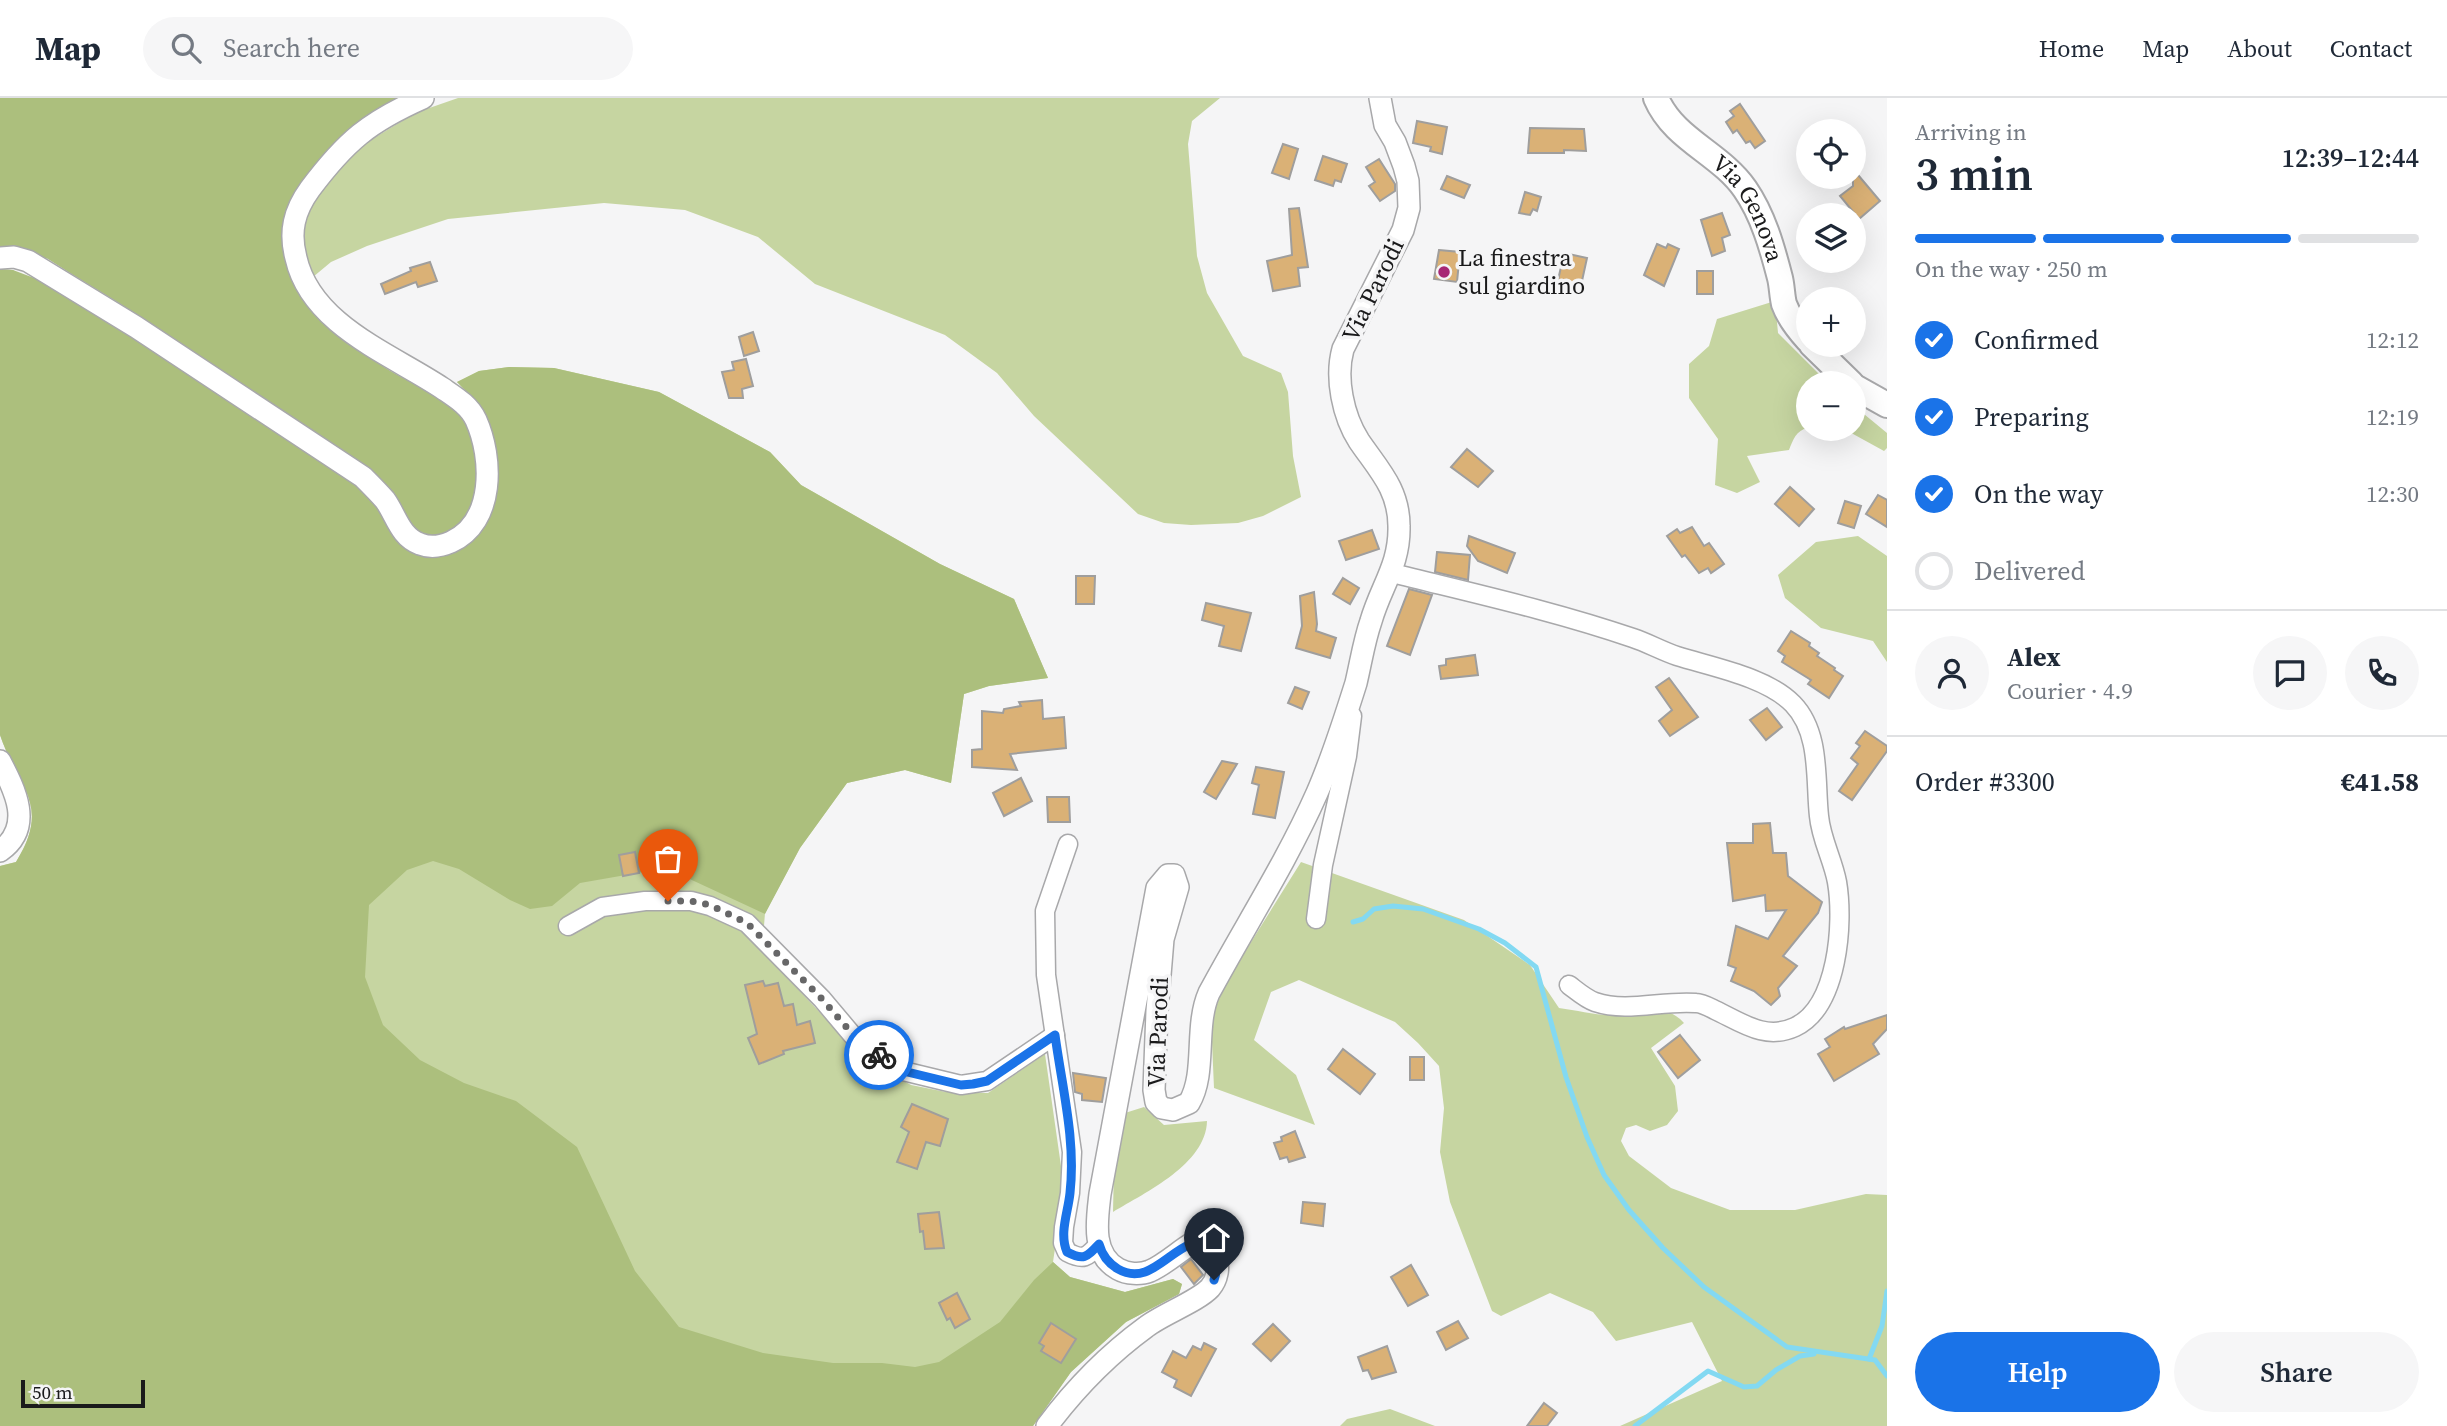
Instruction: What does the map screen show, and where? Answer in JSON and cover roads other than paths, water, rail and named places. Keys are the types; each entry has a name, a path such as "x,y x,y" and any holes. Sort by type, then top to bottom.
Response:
{"main road":[{"name":"Via Genova","path":"1656,98 1671,122 1688,140 1717,161 1744,187 1760,215 1784,303 1796,326"},
{"path":"1824,357 1838,371"},
{"path":"1866,393 1887,405"}],"street":[{"path":"0,258 14,257 28,261 136,327 363,477 386,501 400,527 414,541 432,546 446,544 471,529 485,497 485,451 476,419 463,402 372,348 322,305 302,277 292,236 294,218 303,199 338,153 354,137 385,117 424,98"},
{"name":"Via Parodi","path":"1099,1244 1097,1219 1100,1194 1157,888 1165,877 1174,875 1178,887 1163,939 1154,1080 1156,1102 1162,1108 1173,1110 1184,1107 1195,1090 1204,1004 1296,836 1318,790 1356,681 1371,618 1392,573 1400,528 1393,494 1382,471 1358,439 1348,418 1339,367 1343,349 1403,230 1409,208 1406,174 1395,142 1385,125 1380,98"},
{"path":"1392,573 1635,638 1668,653 1760,683 1794,705 1805,724 1814,749 1819,818 1825,848 1836,880 1840,914 1839,942 1833,967 1823,997 1809,1016 1796,1027 1762,1032 1698,1003 1616,1007 1593,1002 1569,985"},
{"path":"1316,919 1322,865 1347,756 1356,681"},
{"path":"0,761 16,795 20,814 15,837 0,850"},
{"path":"1047,1426 1094,1373 1146,1327 1210,1288 1217,1274 1216,1256 1213,1250 1203,1244 1191,1244 1151,1270 1132,1274 1110,1264 1099,1244 1088,1256 1077,1257 1067,1252 1063,1243 1072,1152 1046,975 1045,911 1068,844"},
{"path":"568,926 602,907 645,901 691,901 710,905 747,923 822,999 855,1037 899,1070 961,1085 987,1081 1055,1035"}],"waterway":[{"path":"1353,922 1363,919 1374,909 1393,906 1423,909 1479,929 1505,943 1536,967 1566,1077 1587,1137 1604,1175 1629,1210 1663,1248 1704,1287 1787,1347 1875,1360 1887,1376"},
{"path":"1869,1359 1882,1326 1887,1291"},
{"path":"1635,1426 1708,1371 1744,1387 1757,1386 1776,1370 1800,1356 1814,1354"}],"place":[{"name":"La finestra sul giardino","path":"1444,272"}]}
